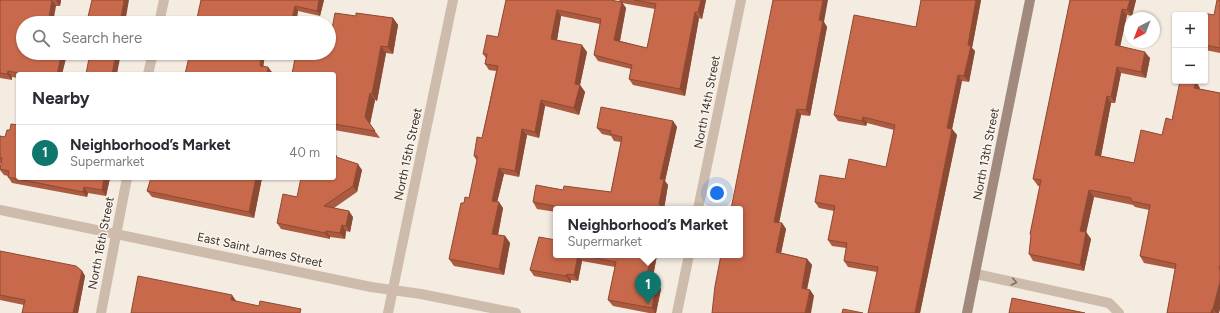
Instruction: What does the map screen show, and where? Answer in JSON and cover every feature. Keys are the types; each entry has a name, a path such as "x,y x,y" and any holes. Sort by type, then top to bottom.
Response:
{"main road":[{"name":"North 13th Street","path":"967,313 1030,0"}],"street":[{"path":"161,16 164,0"},
{"name":"North 15th Street","path":"388,313 453,0"},
{"name":"North 14th Street","path":"699,206 740,0"},
{"path":"148,72 151,60"},
{"name":"North 16th Street","path":"100,313 127,180"},
{"name":"East Saint James Street","path":"0,210 394,290 516,313"},
{"path":"678,313 688,258"},
{"path":"976,274 1110,303 1118,313"}],"building":[{"path":"0,0 52,0 49,16 16,16 16,60 60,60 57,72 16,72 8,71 7,74 0,73"},
{"path":"92,0 124,0 121,16 88,16"},
{"path":"201,0 319,0 317,11 295,6 293,16 198,16"},
{"path":"506,0 610,0 622,2 614,40 647,48 656,4 634,0 701,0 698,12 695,12 680,89 629,79 632,65 594,55 601,19 557,10 551,39 582,45 575,84 580,85 574,108 541,100 535,132 522,129 515,171 499,168 492,201 499,202 492,234 505,236 499,269 449,259 461,203 464,203 465,197 469,198 477,160 477,156 474,156 477,137 482,138 498,66 485,64 487,54 483,54 487,35 498,37"},
{"path":"773,0 823,0 819,20 823,21 806,110 797,109 774,222 782,223 776,252 807,259 802,288 810,290 805,313 712,313 720,258 743,258 743,206 732,206"},
{"path":"921,0 976,0 968,45 971,46 964,76 958,75 947,128 952,129 915,313 868,313 878,267 844,261 847,243 828,240 835,206 815,202 820,175 845,179 849,159 886,167 895,125 863,117 862,121 834,115 854,15 916,27"},
{"path":"1070,0 1130,0 1127,10 1122,9 1115,45 1145,52 1141,72 1117,67 1111,97 1107,96 1095,155 1134,163 1141,130 1162,135 1166,118 1172,120 1179,84 1195,84 1194,88 1220,93 1220,282 1211,313 1167,313 1176,264 1140,256 1150,205 1131,201 1131,198 1089,190 1080,231 1086,232 1080,265 1029,254 1030,234 1041,180 1033,179"},
{"path":"1217,0 1220,0 1220,48 1208,46 1208,14 1214,15"},
{"path":"335,13 356,16 356,13 393,18 388,47 381,46 372,94 370,93 365,117 375,131 336,124 336,72 292,72 295,60 336,60 336,16 334,16"},
{"path":"89,60 115,60 112,72 86,72"},
{"path":"188,60 260,60 260,66 268,67 267,72 185,72"},
{"path":"601,107 673,121 660,179 664,179 659,204 660,206 554,206 533,202 536,185 563,190 564,186 611,192 622,137 610,134 611,131 597,128"},
{"path":"11,124 16,125 16,179 8,177 9,171 0,169 2,158 0,158 0,136 5,137 7,130 10,130"},
{"path":"336,157 358,164 353,186 324,206 349,211 346,226 342,225 340,233 326,231 325,233 277,223 283,194 297,197 301,180 336,180"},
{"path":"23,180 104,180 102,190 84,187 83,192"},
{"path":"150,180 256,180 249,212 147,191"},
{"path":"539,237 553,239 553,258 577,258 574,275 567,274 566,276 530,270"},
{"path":"0,251 76,266 82,271 73,313 22,313 25,300 0,295"},
{"path":"595,258 650,258 646,280 657,283 652,308 608,300 616,262"},
{"path":"138,276 232,295 231,300 259,306 260,301 301,309 300,313 131,313"},
{"path":"1012,298 1085,313 1009,313"},
{"path":"843,309 863,313 842,313"}],"place":[{"name":"Neighborhood’s Market","path":"648,304"}]}
